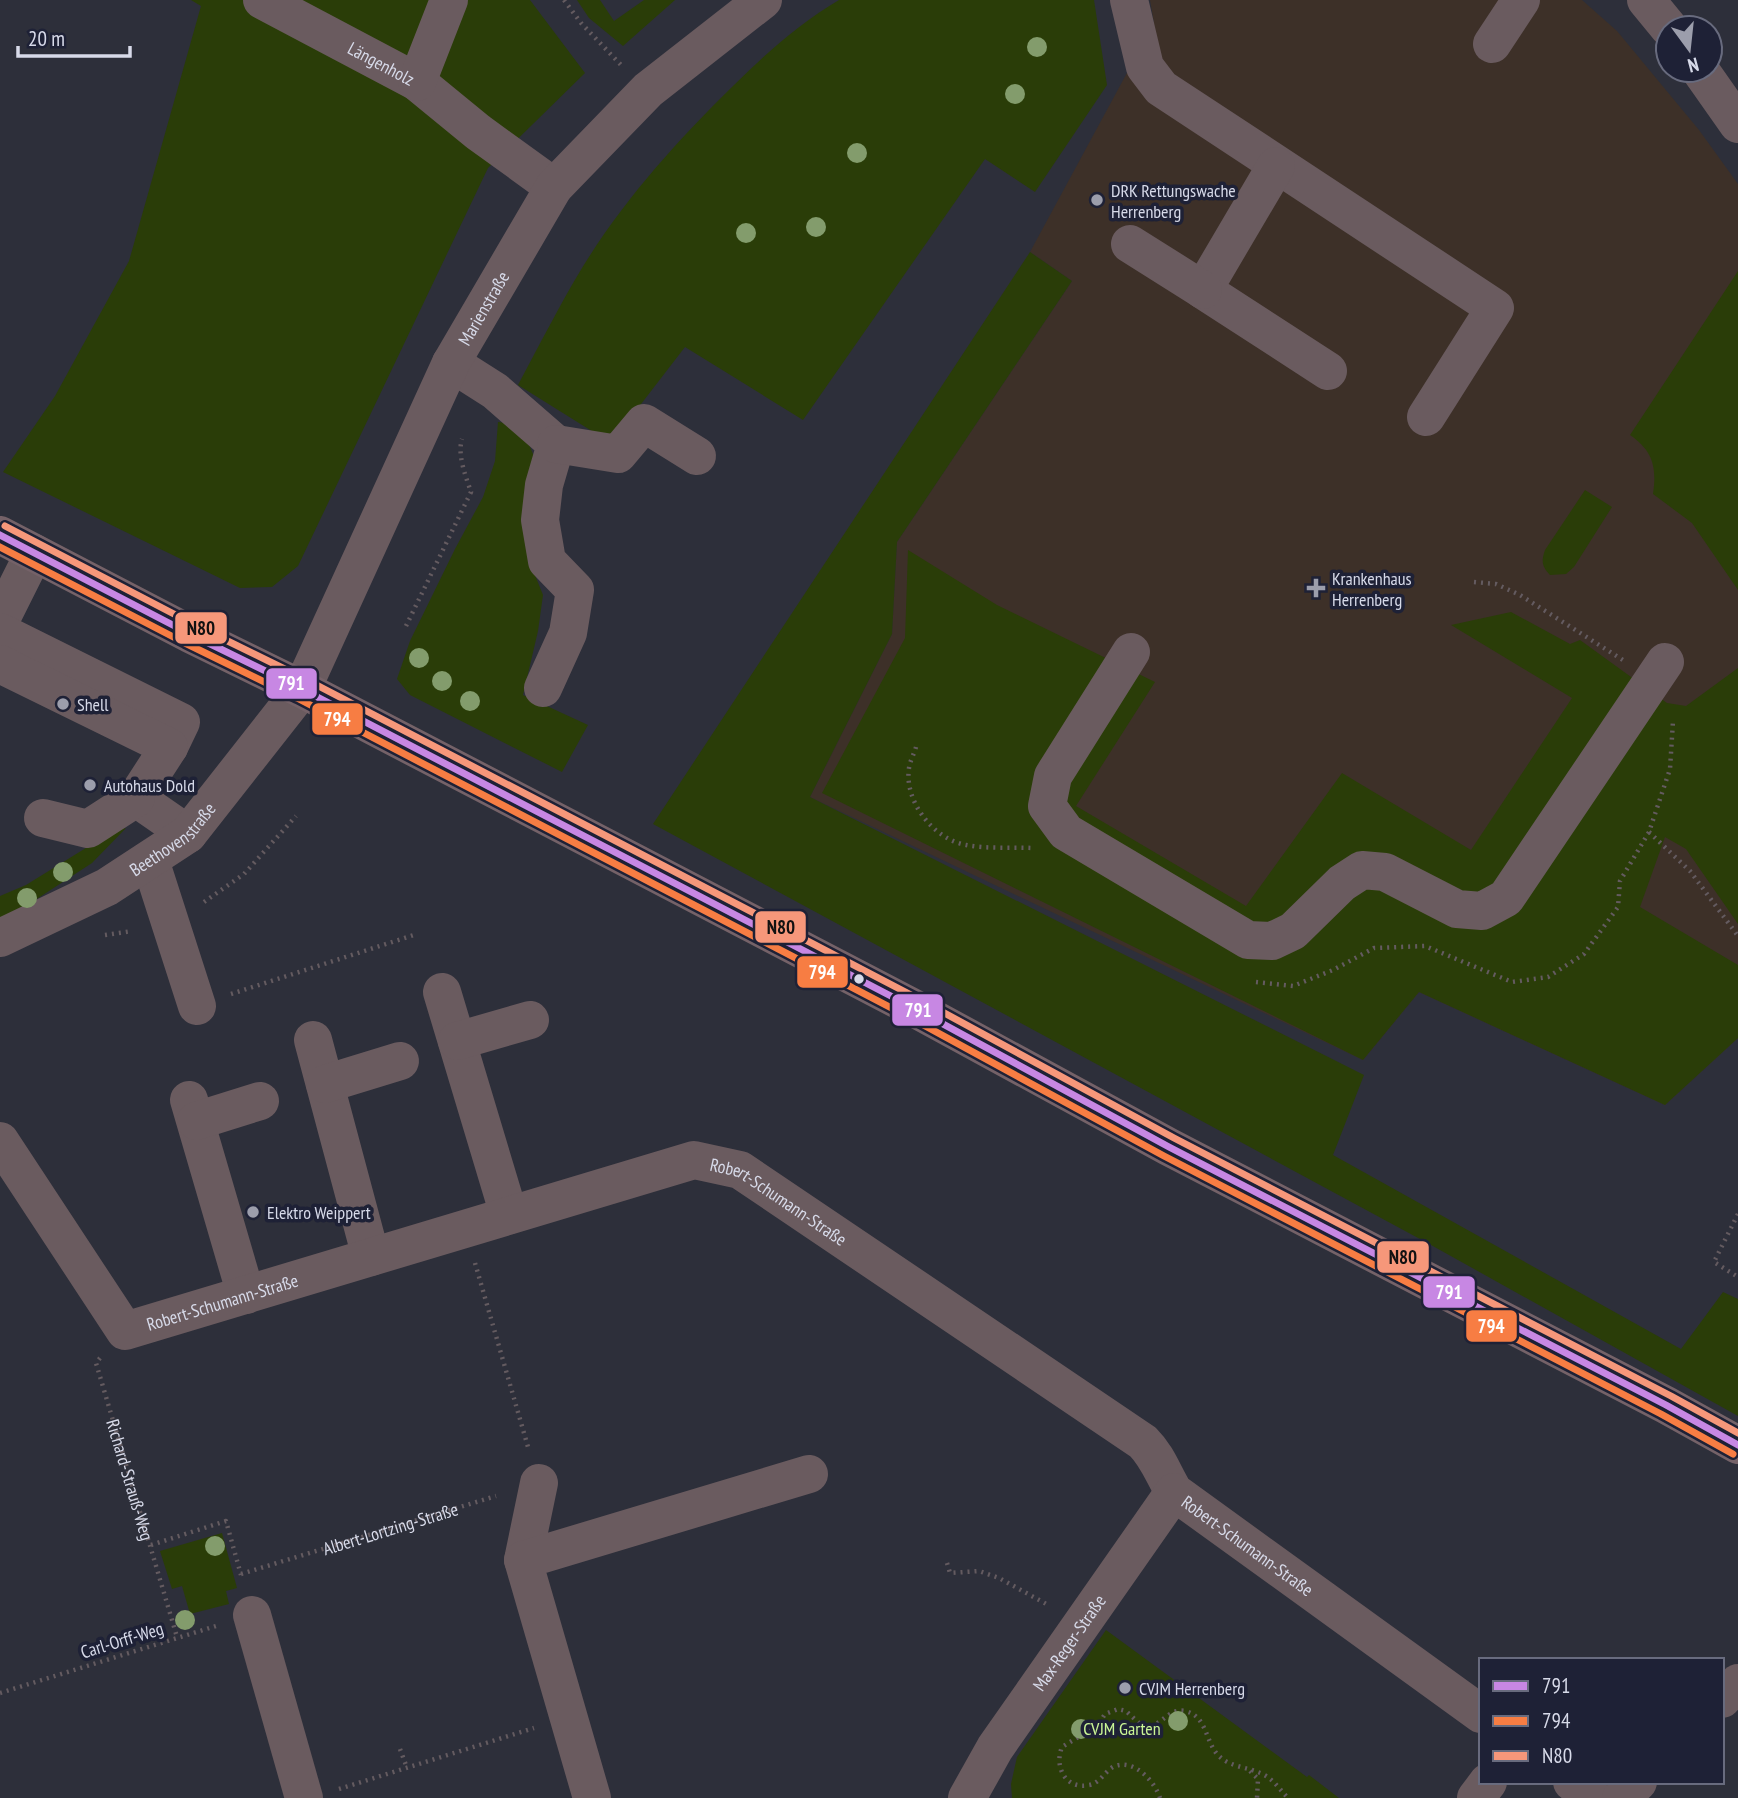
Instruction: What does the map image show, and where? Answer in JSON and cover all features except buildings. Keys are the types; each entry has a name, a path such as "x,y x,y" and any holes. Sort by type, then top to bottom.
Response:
{"main road":[{"path":"0,535 910,1006 1156,1141 1666,1405 1738,1445"}],"street":[{"name":"Längenholz","path":"271,2 417,82 449,0"},
{"name":"Marienstraße","path":"302,689 451,363 554,187 648,90 763,0"},
{"path":"1129,0 1145,67 1161,88 1495,308 1426,417"},
{"path":"1492,44 1521,0"},
{"path":"1646,0 1658,14"},
{"path":"417,82 478,132 554,187"},
{"path":"1710,84 1738,124"},
{"path":"1203,290 1276,166"},
{"path":"1130,244 1328,370"},
{"path":"451,363 495,391 556,444 618,454 644,423 697,456"},
{"path":"543,688 568,633 575,590 547,561 540,520 544,485 556,444"},
{"path":"0,621 34,553"},
{"path":"0,632 181,722 169,747 136,798 88,829 43,818"},
{"path":"1131,652 1053,776 1047,806 1066,832 1077,839 1248,940 1272,941 1293,931 1342,883 1362,870 1385,872 1457,909 1482,911 1506,898 1665,662"},
{"path":"0,664 169,747"},
{"name":"Beethovenstraße","path":"0,938 107,887 188,834 302,689"},
{"path":"136,798 188,834"},
{"path":"149,860 197,1006"},
{"path":"442,992 509,1215"},
{"path":"457,1041 530,1020"},
{"path":"313,1040 371,1256"},
{"path":"325,1084 400,1060"},
{"path":"246,1295 192,1111 260,1101"},
{"name":"Robert-Schumann-Straße","path":"0,1141 125,1331 694,1160 740,1170 1143,1442 1160,1462 1165,1478 1174,1492 1479,1713"},
{"path":"523,1560 809,1474"},
{"path":"538,1483 523,1560 592,1798"},
{"name":"Max-Reger-Straße","path":"967,1798 995,1748 1174,1492"},
{"path":"252,1615 319,1794"},
{"path":"1724,1697 1738,1683"},
{"path":"1575,1784 1593,1798"},
{"path":"1621,1798 1636,1784"}],"path":[{"path":"564,0 615,60"},
{"path":"406,626 471,492 460,444 485,384"},
{"path":"105,935 144,929 190,912 244,874 296,816"},
{"path":"1649,832 1690,871 1738,936"},
{"path":"197,1006 321,963 417,934"},
{"path":"1738,1214 1714,1262 1738,1277"},
{"path":"464,1229 538,1483"},
{"name":"Richard-Strauß-Weg","path":"125,1331 96,1363 177,1637"},
{"name":"Albert-Lortzing-Straße","path":"241,1574 538,1483"},
{"path":"151,1545 226,1521 252,1615"},
{"path":"947,1563 950,1573 979,1571 999,1578 1082,1623"},
{"name":"Carl-Orff-Weg","path":"0,1693 252,1615"},
{"path":"1160,1798 1154,1784 1142,1772 1122,1765 1114,1766 1093,1784 1083,1786 1073,1783 1063,1776 1058,1765 1062,1746 1086,1733 1111,1711 1118,1709 1126,1711 1140,1724 1152,1726 1168,1714 1189,1712 1198,1718 1220,1757 1259,1772 1272,1780 1288,1798"},
{"path":"319,1794 568,1718"},
{"path":"400,1749 407,1768"},
{"path":"1246,1769 1258,1779 1257,1798"}],"shaded area":[{"name":"Krankenhaus Herrenberg","path":"1150,0 1582,0 1617,31 1654,76 1654,84 1661,84 1738,184 1738,1038 1665,1105 1419,992 1363,1060 810,797 892,634 897,542 1072,281 1030,252 1154,23"}],"green space":[{"path":"191,0 530,0 585,73 488,168 298,566 272,587 240,588 3,472 55,396 129,261 201,6"},
{"path":"577,0 600,0 614,21 644,0 675,0 623,46 589,18"},
{"path":"839,0 1094,0 1107,85 1035,192 985,159 803,420 685,347 611,443 518,385 582,268 651,173 757,63 796,29"},
{"path":"1030,252 1072,281 897,542 892,634 810,797 1364,1075 1333,1155 1681,1349 1723,1292 1738,1299 1738,1416 1431,1245 653,824"},
{"path":"1738,271 1738,590 1692,523 1653,494 1652,460 1644,447 1630,435"},
{"path":"498,422 513,424 528,442 538,466 527,555 543,595 538,631 523,695 588,725 562,772 410,695 397,679 410,641 483,497 495,461"},
{"path":"1585,490 1612,507 1574,567 1566,574 1550,575 1543,564 1545,550"},
{"path":"908,550 997,605 1155,682 1076,806 1246,906 1342,773 1471,850 1572,698 1451,625 1511,612 1570,644 1580,640 1667,703 1686,706 1738,668 1738,924 1686,849 1665,837 1640,907 1738,965 1738,1038 1665,1105 1419,992 1363,1060 822,793 905,638"},
{"path":"126,828 92,863 26,906 0,918 0,896 26,885 115,830"},
{"path":"222,1533 237,1588 226,1591 229,1604 190,1614 182,1586 172,1589 160,1551"},
{"name":"CVJM Garten","path":"1106,1630 1339,1798 1012,1798 1011,1784 1017,1757"}],"transit line":[{"name":"N80","path":"5,526 915,997 1174,1138 1738,1433"},
{"name":"791","path":"0,535 910,1006 1169,1147 1738,1445"},
{"name":"794","path":"0,547 297,698 905,1015 1164,1156 1733,1454"}],"place":[{"name":"DRK Rettungswache Herrenberg","path":"1097,200"},
{"name":"Krankenhaus Herrenberg","path":"1316,588"},
{"name":"Shell","path":"63,704"},
{"name":"Autohaus Dold","path":"90,785"},
{"name":"Elektro Weippert","path":"253,1212"},
{"name":"CVJM Herrenberg","path":"1125,1688"}]}
